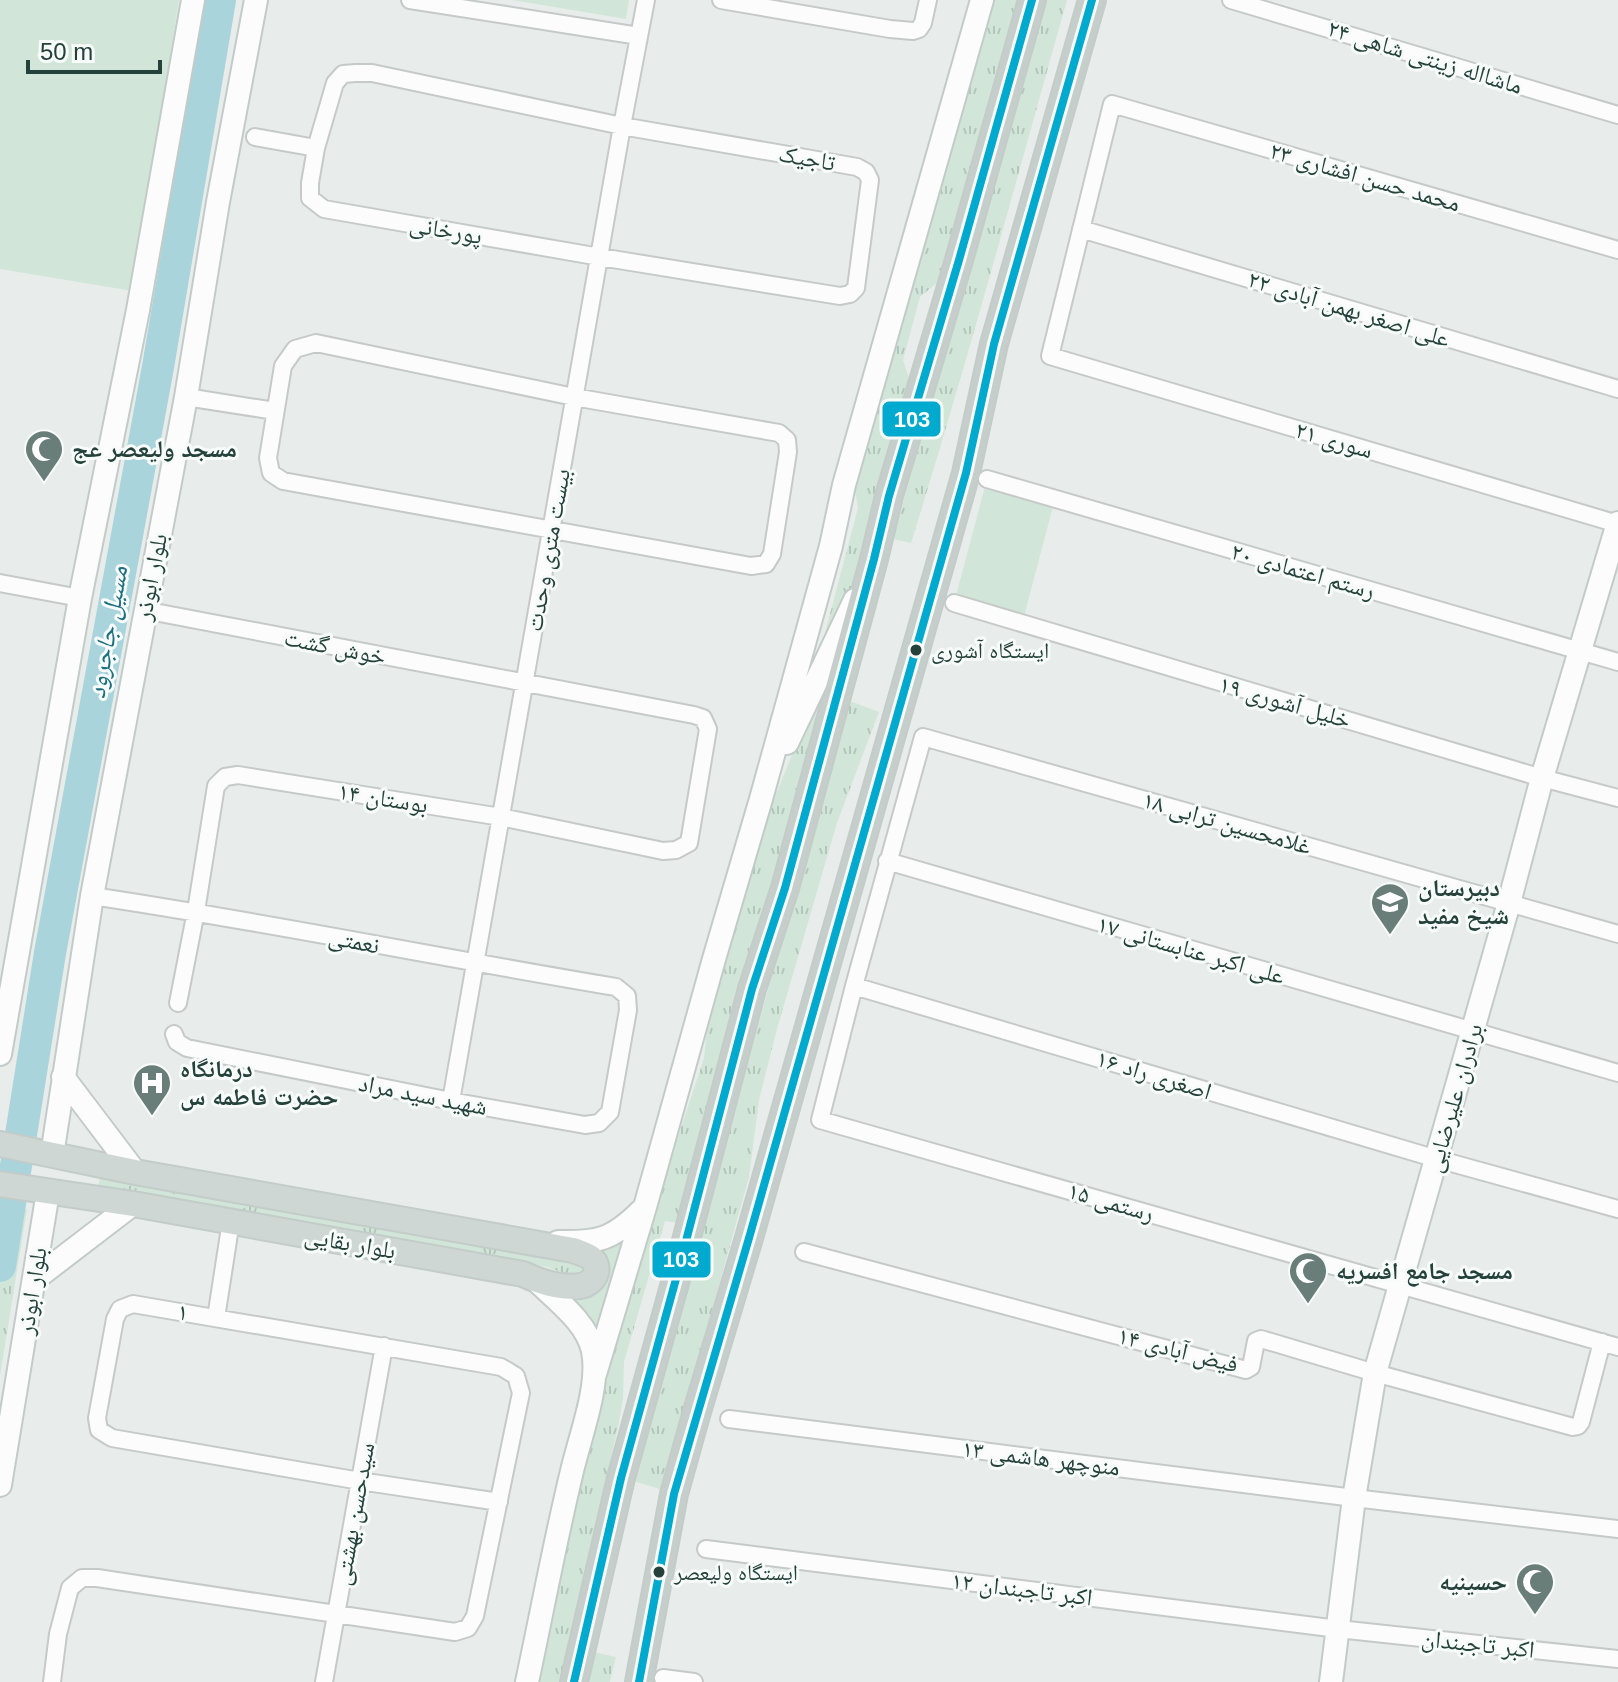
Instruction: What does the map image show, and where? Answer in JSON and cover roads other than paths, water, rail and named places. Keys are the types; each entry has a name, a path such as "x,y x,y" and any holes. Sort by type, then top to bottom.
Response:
{"highway":[{"path":"574,1682 621,1478 752,989 785,888 889,496 1032,0"},
{"path":"651,1680 674,1494 966,473 994,344 1092,0"}],"main road":[{"path":"0,1049 80,598 138,310 193,0"},
{"name":"بلوار ابوذر","path":"48,1154 92,896 186,397 256,0"},
{"path":"527,1682 594,1382 761,799 831,546 844,485 982,0"},
{"name":"برادران علیرضایی","path":"1331,1682 1354,1498 1375,1373 1542,778 1618,523"},
{"path":"761,799 874,559"},
{"path":"63,1077 135,1172"},
{"name":"بلوار بقایی","path":"2,1145 135,1172 531,1241 584,1243 602,1239 624,1228 645,1207"},
{"path":"40,1191 48,1154"},
{"name":"بلوار بقایی","path":"0,1184 133,1204 523,1274 536,1280 578,1322 593,1349 594,1382"},
{"name":"بلوار ابوذر","path":"0,1485 35,1279 40,1191"},
{"path":"35,1279 133,1204"},
{"path":"531,1241 583,1253 592,1258 596,1265 597,1273 592,1281 581,1286 536,1280"}],"street":[{"path":"410,0 639,36"},
{"name":"بیست متری وحدت","path":"451,1101 646,0"},
{"path":"721,0 913,31 923,23 928,0"},
{"name":"ماشااله زینتی شاهی ۲۴","path":"1231,0 1618,115"},
{"path":"255,137 316,148 335,83 343,74 356,73 372,73 622,126"},
{"name":"محمد حسن افشاری ۲۳","path":"1081,229 1112,104 1618,250"},
{"name":"تاجیک","path":"600,257 840,296 850,294 856,288 870,180 866,172 857,167 622,126"},
{"name":"پورخانی","path":"316,148 310,198 324,209 600,257"},
{"name":"سوری ۲۱","path":"1081,229 1050,356 1618,523"},
{"name":"علی اصغر بهمن آبادی ۲۲","path":"1081,229 1618,389"},
{"path":"316,343 574,397 779,433 787,440 788,452 772,554 766,564 751,566 552,531 283,481 271,473 268,458 283,366 295,349 316,343"},
{"path":"186,397 275,411"},
{"name":"رستم اعتمادی ۲۰","path":"987,479 1618,662"},
{"path":"0,583 80,598"},
{"name":"خلیل آشوری ۱۹","path":"954,603 1618,798"},
{"name":"خوش گشت","path":"144,610 703,718 708,729 689,843 676,850"},
{"name":"غلامحسین ترابی ۱۸","path":"887,861 923,737 1618,934"},
{"name":"بوستان ۱۴","path":"196,911 216,786 225,777 238,775 501,817 663,851 676,850"},
{"path":"854,986 887,861"},
{"name":"علی اکبر عنابستانی ۱۷","path":"887,861 1618,1073"},
{"name":"نعمتی","path":"92,896 196,911 475,964 616,987 627,996 628,1010 610,1112 599,1123 585,1125"},
{"path":"178,1003 196,911"},
{"name":"اصغری راد ۱۶","path":"854,986 1437,1159 1618,1209"},
{"name":"رستمی ۱۵","path":"854,986 820,1120 1610,1344"},
{"name":"شهید سید مراد","path":"174,1034 177,1042 187,1048 585,1125"},
{"path":"216,1318 231,1221"},
{"name":"فیض آبادی ۱۴","path":"804,1252 1246,1370 1251,1367 1256,1341 1261,1339 1573,1427 1581,1422 1610,1344"},
{"name":"۱","path":"360,1481 112,1438 99,1430 97,1418 115,1319 120,1309 133,1304 501,1367 516,1376 521,1393 499,1502"},
{"name":"سیدحسن بهشتی","path":"324,1682 384,1346"},
{"name":"منوچهر هاشمی ۱۳","path":"729,1419 1618,1529"},
{"path":"52,1682 58,1634 70,1588 82,1578 455,1632 468,1628 475,1616 499,1502 360,1481"},
{"name":"اکبر تاجبندان ۱۲","path":"706,1549 1338,1629"},
{"name":"اکبر تاجبندان","path":"1338,1629 1618,1659"},
{"path":"651,1680 694,1682"}],"waterway":[{"name":"مسیل جاجرود","path":"0,1266 50,953 158,367 220,0"}],"place":[{"name":"مسجد ولیعصر عج","path":"44,483"},
{"name":"ایستگاه آشوری","path":"916,650"},
{"name":"دبیرستان شیخ مفید","path":"1390,936"},
{"name":"درمانگاه حضرت فاطمه س","path":"152,1117"},
{"name":"مسجد جامع افسریه","path":"1308,1305"},
{"name":"ایستگاه ولیعصر","path":"659,1572"},
{"name":"حسینیه","path":"1535,1616"}]}
